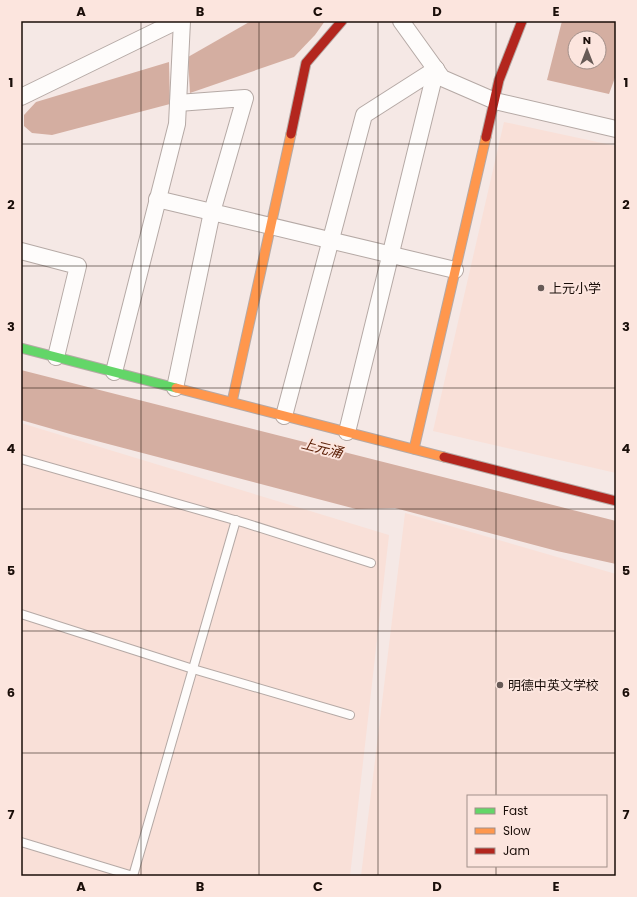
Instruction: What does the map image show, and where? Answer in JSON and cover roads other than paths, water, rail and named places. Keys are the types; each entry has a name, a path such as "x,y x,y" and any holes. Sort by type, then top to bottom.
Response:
{"street":[{"path":"21,97 177,21"},
{"path":"114,372 177,124 182,21"},
{"path":"232,402 306,63 342,21"},
{"path":"401,21 442,78 494,101 616,129"},
{"path":"414,449 499,80 522,21"},
{"path":"284,416 364,114 436,69"},
{"path":"347,432 436,69"},
{"path":"175,388 212,212 245,98 178,103"},
{"path":"157,199 456,270"},
{"path":"21,251 78,266 56,357"},
{"path":"21,348 616,501"}],"lane":[{"path":"21,459 236,520 371,563"},
{"path":"21,842 133,876 236,520"},
{"path":"21,614 193,669 350,715"}],"water":[{"path":"251,21 325,21 315,35 294,57 190,93 188,57"},
{"path":"562,21 616,21 616,75 609,94 547,80"},
{"path":"169,62 170,104 52,135 32,133 24,126 24,115 36,102"},
{"name":"上元涌","path":"21,370 616,521 616,564 557,551 395,508 356,509 21,420"}],"place":[{"name":"上元小学","path":"541,288"},
{"name":"明德中英文学校","path":"500,685"}]}
